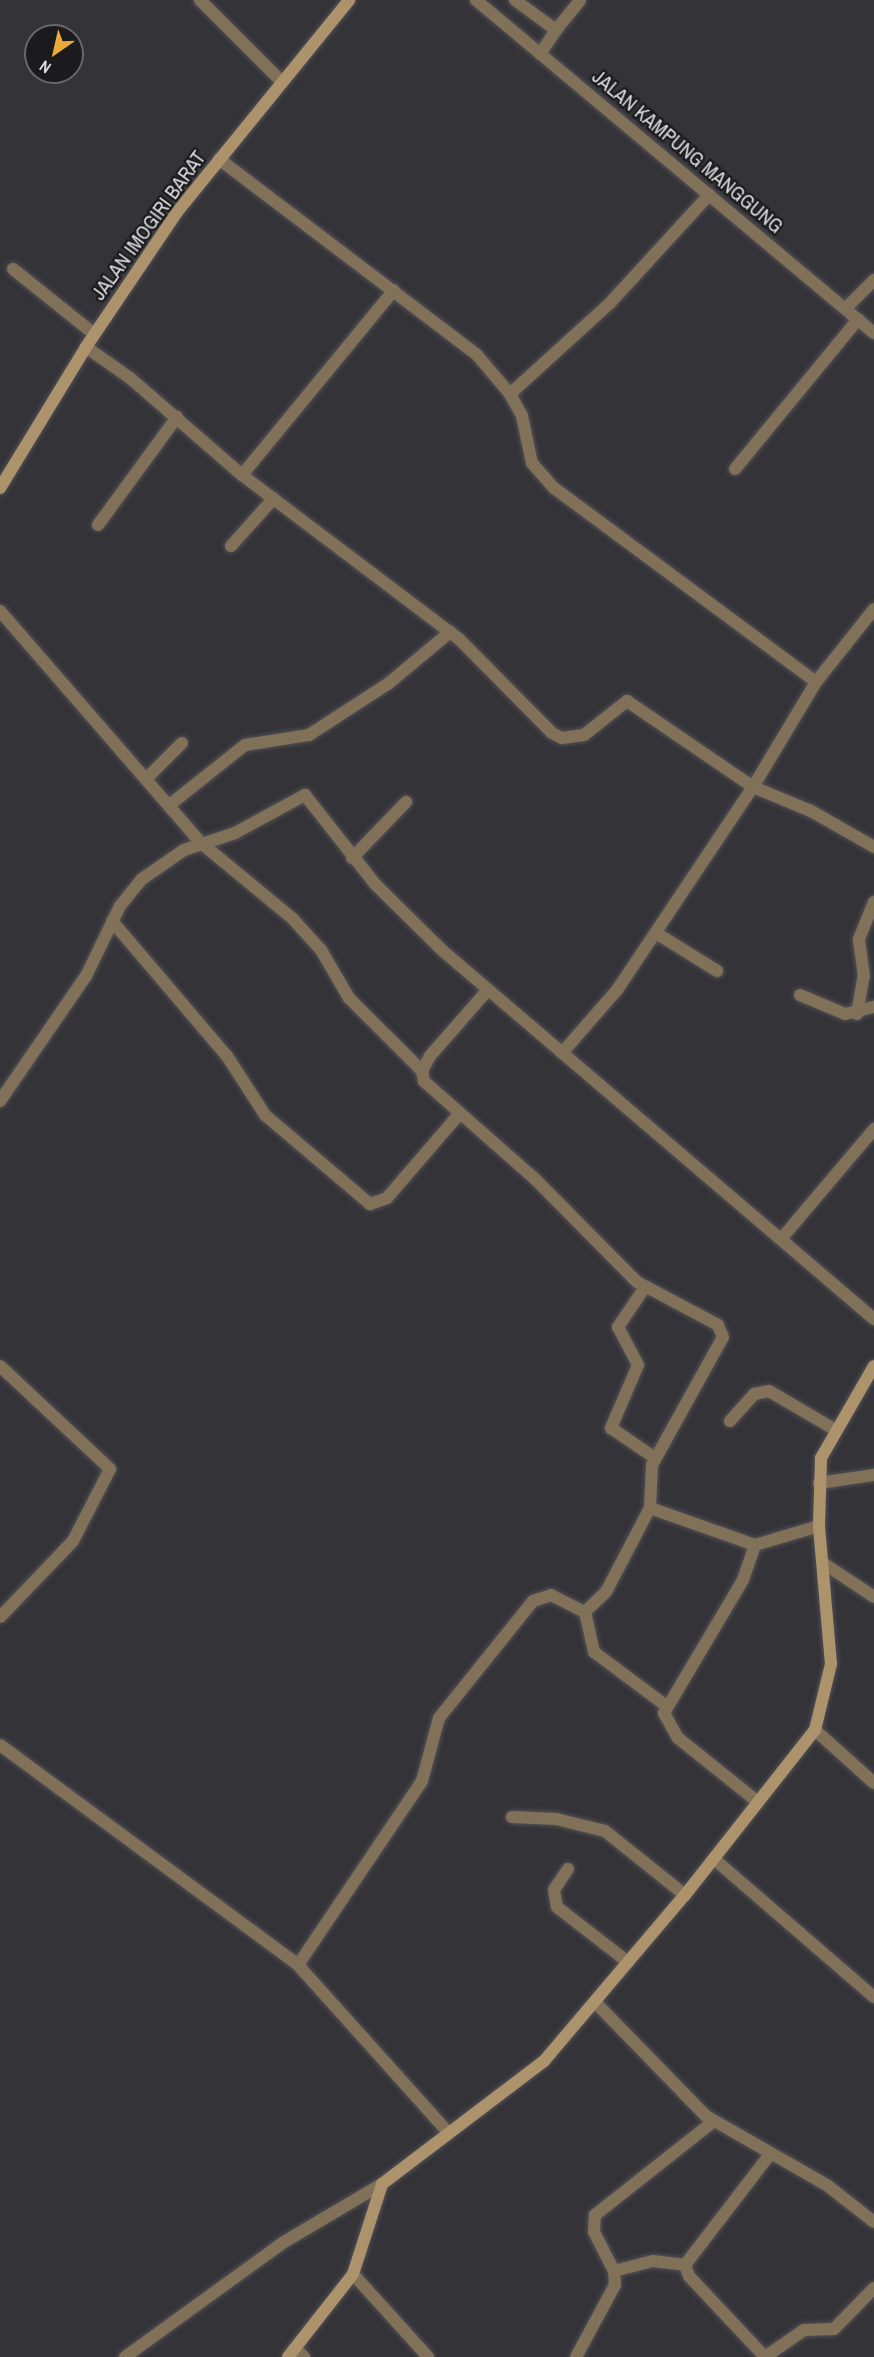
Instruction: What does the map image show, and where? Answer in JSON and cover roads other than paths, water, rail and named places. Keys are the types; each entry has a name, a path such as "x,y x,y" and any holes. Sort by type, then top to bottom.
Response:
{"street":[{"path":"200,0 282,82"},
{"name":"JALAN IMOGIRI BARAT","path":"0,488 94,334 219,159 348,0"},
{"name":"JALAN KAMPUNG MANGGUNG","path":"476,0 874,333"},
{"path":"515,0 556,30"},
{"path":"540,54 580,0"},
{"path":"219,159 477,355 510,394 522,416 532,463 554,488 816,682"},
{"path":"510,394 610,303 709,195"},
{"path":"13,269 94,334"},
{"path":"846,308 874,280"},
{"path":"242,475 335,357 394,290"},
{"path":"735,469 858,320"},
{"path":"86,347 177,417 242,475 450,632 552,733 562,738 584,735 627,701 753,787 811,811 874,847"},
{"path":"98,525 177,417"},
{"path":"231,546 274,498"},
{"path":"562,1053 617,990 753,787 816,682 874,609"},
{"path":"0,611 172,803 201,843 292,918 321,950 349,998 422,1071 429,1086 645,1287 718,1325 723,1334 649,1472 650,1508 606,1592 585,1612"},
{"path":"172,803 245,745 309,735 389,683 450,632"},
{"path":"148,777 182,743"},
{"path":"0,1101 86,976 112,921 142,879 168,859 201,843 235,833 305,795 352,858 487,991 782,1238 874,1319"},
{"path":"352,858 406,802"},
{"path":"857,1014 864,976 859,939 874,902"},
{"path":"112,921 227,1056 265,1115 370,1203 387,1198 460,1113"},
{"path":"656,933 717,971"},
{"path":"422,1071 487,991"},
{"path":"800,995 839,1012 857,1014 874,1007"},
{"path":"782,1238 874,1129"},
{"path":"645,1287 618,1327 638,1365 611,1428 655,1458"},
{"path":"0,1366 110,1469 73,1541 0,1617"},
{"path":"125,2357 293,2236 382,2184 531,2073 595,2002 685,1895 815,1730 831,1664 819,1526 821,1458 834,1429 874,1366"},
{"path":"730,1421 754,1394 769,1391 834,1429"},
{"path":"819,1483 874,1475"},
{"path":"650,1508 755,1545 819,1526"},
{"path":"755,1545 743,1580 665,1705 664,1720 678,1738 758,1802"},
{"path":"823,1563 874,1597"},
{"path":"298,1965 422,1781 439,1718 533,1601 545,1594 585,1612"},
{"path":"585,1612 594,1652 665,1705"},
{"path":"815,1730 874,1783"},
{"path":"0,1745 298,1965 450,2133"},
{"path":"512,1817 556,1819 605,1831 685,1895"},
{"path":"714,1859 874,1997"},
{"path":"568,1869 556,1885 555,1903 628,1962"},
{"path":"595,2002 686,2098 714,2121 828,2186 874,2222"},
{"path":"576,2357 612,2292 614,2271 594,2232 595,2215 714,2121"},
{"path":"685,2265 771,2153"},
{"path":"296,2354 353,2274 382,2184"},
{"path":"614,2271 652,2260 685,2265"},
{"path":"685,2265 693,2282 765,2357 804,2330 834,2329 874,2288"},
{"path":"353,2274 428,2357"}]}
